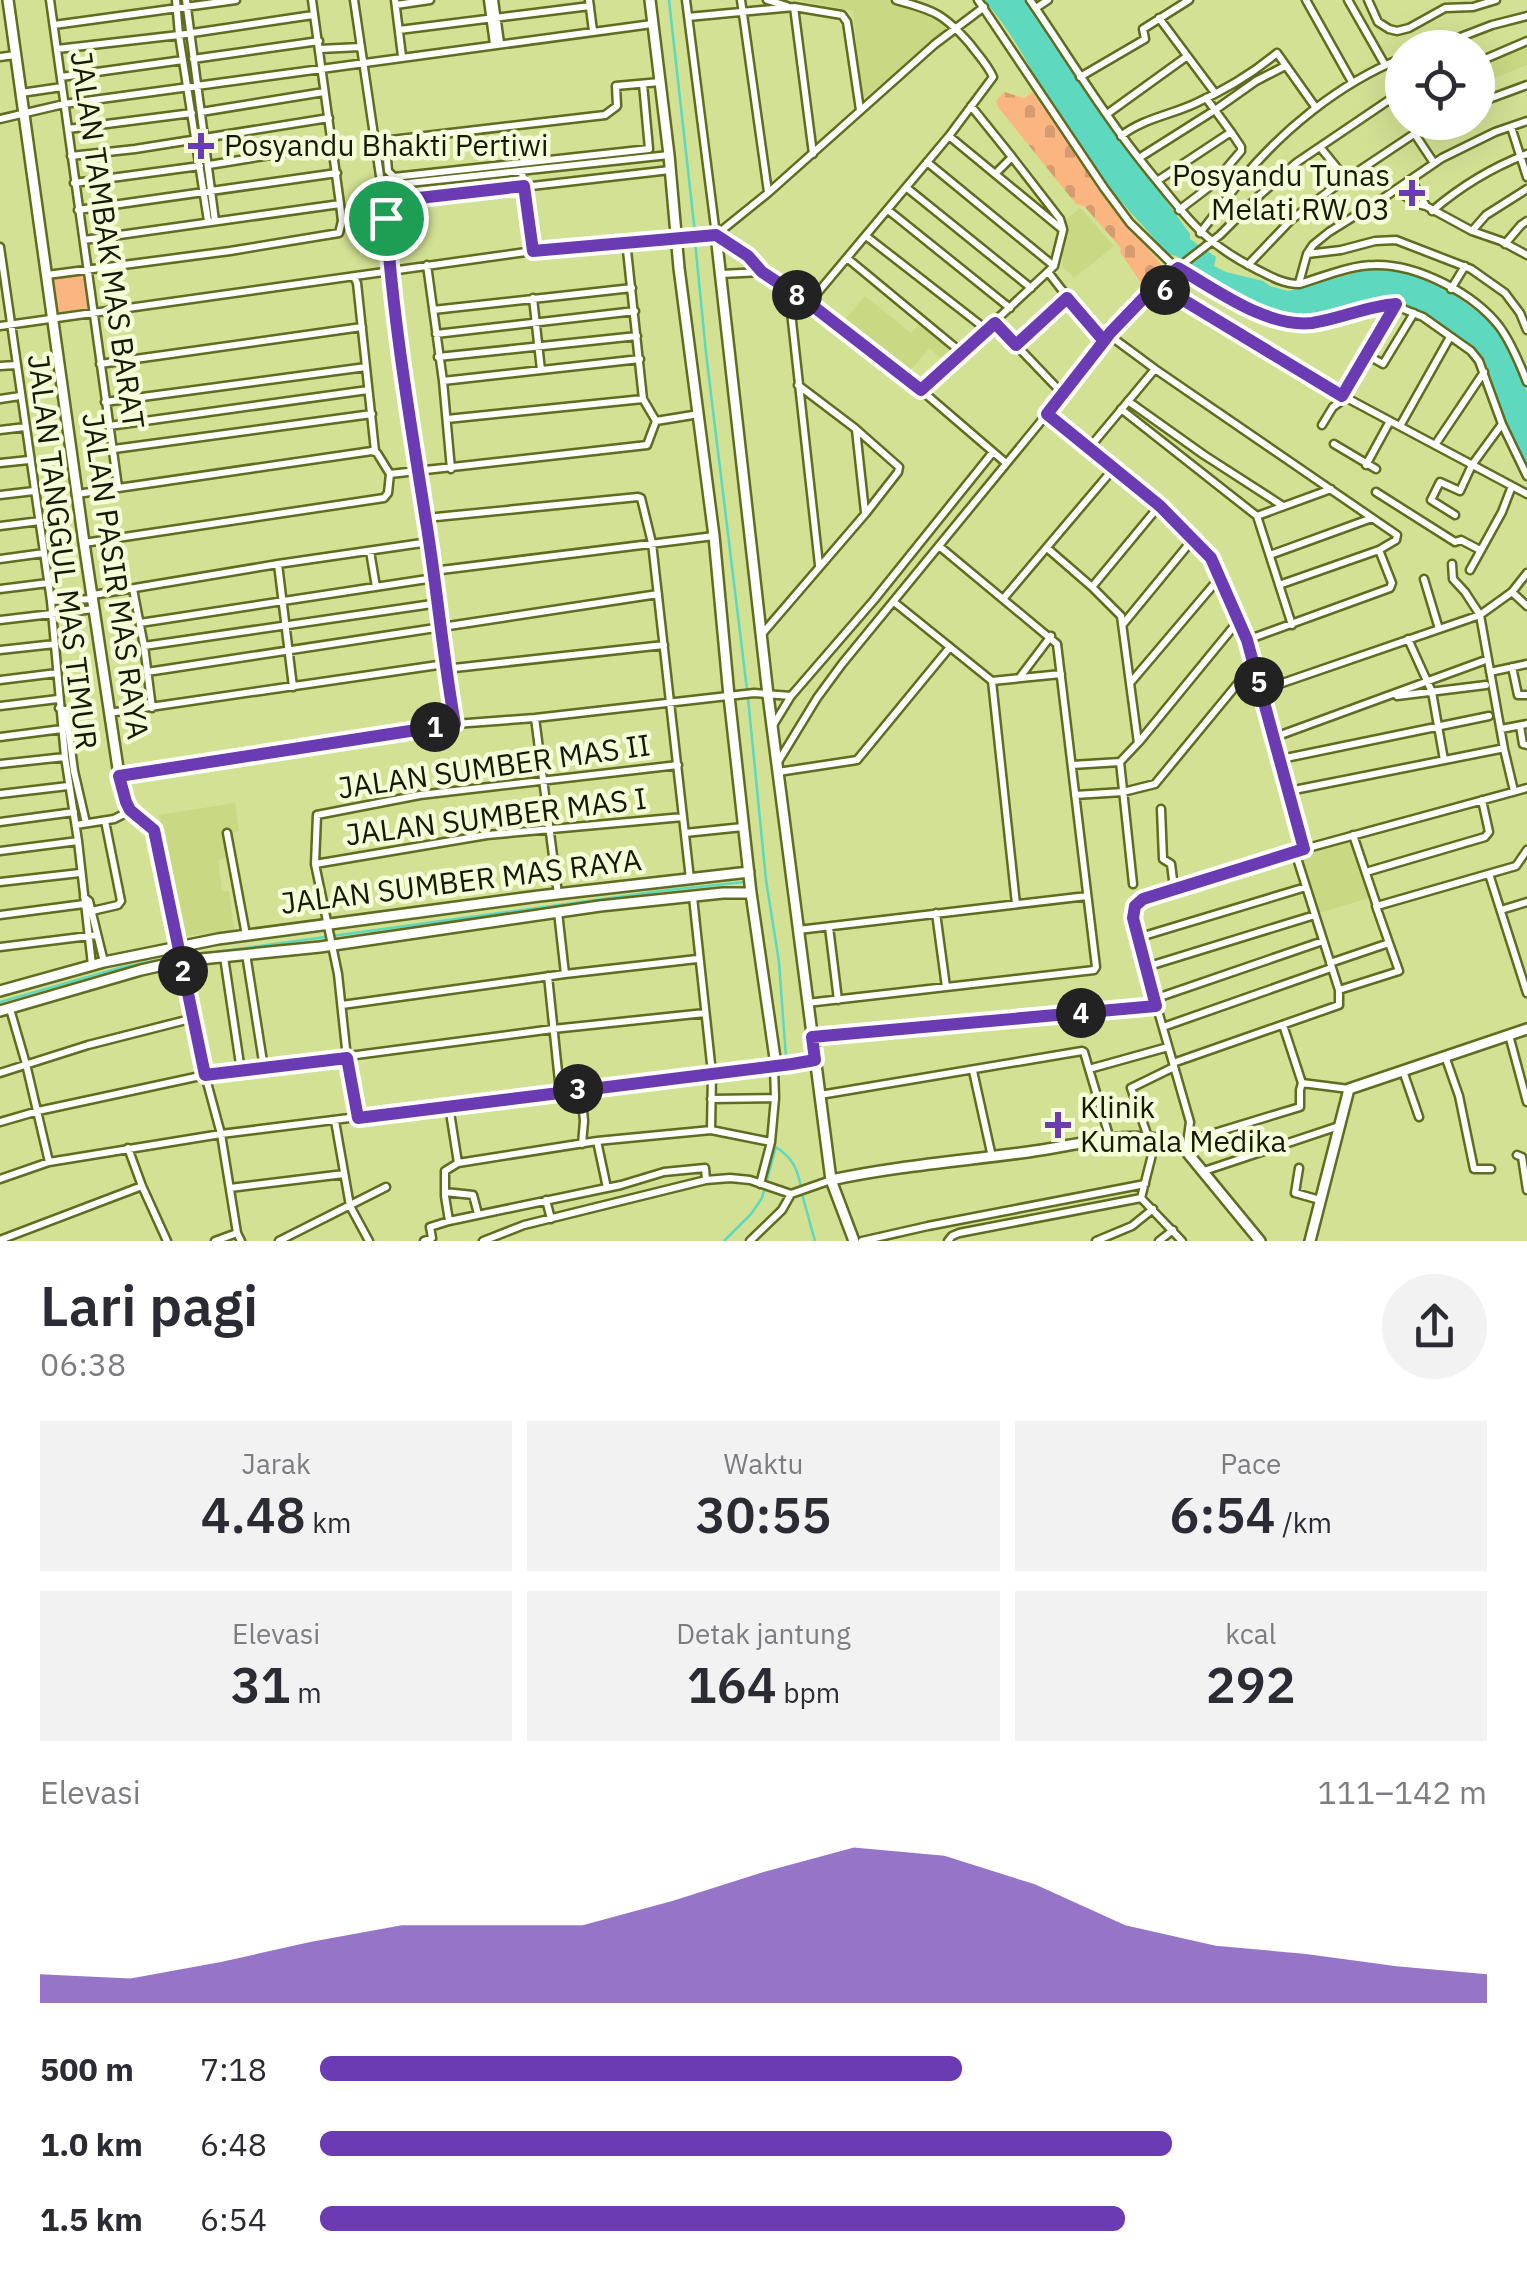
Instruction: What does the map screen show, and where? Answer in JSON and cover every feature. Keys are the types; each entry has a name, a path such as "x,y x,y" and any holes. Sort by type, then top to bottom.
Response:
{"street":[{"name":"JALAN PASIR MAS RAYA","path":"8,0 119,776 130,810 154,830 180,954"},
{"name":"JALAN TAMBAK MAS BARAT","path":"50,0 118,487"},
{"path":"54,25 177,4 236,0"},
{"path":"46,275 230,251 342,230 312,0"},
{"path":"354,0 455,724"},
{"path":"402,56 395,3 430,0"},
{"path":"492,0 497,44"},
{"path":"650,0 733,696 750,891 781,1065 763,1185"},
{"path":"686,0 718,234 768,695 831,1180 854,1241"},
{"path":"741,0 768,193"},
{"path":"767,0 845,18 860,112"},
{"path":"809,303 907,188 993,76 943,16 896,0"},
{"path":"1030,0 1121,136 1178,210 1210,244 1279,280 1299,284 1360,266 1382,265 1432,277 1500,327 1527,382"},
{"path":"1036,8 1048,0"},
{"path":"1080,76 1146,39 1143,29 1189,0"},
{"path":"1306,0 1352,82"},
{"path":"1200,233 1256,164 1316,108 1352,82 1385,66 1348,0"},
{"path":"1368,0 1378,22 1397,31 1445,8 1496,0"},
{"path":"399,30 589,3 593,31"},
{"path":"177,4 188,86 197,113"},
{"path":"186,4 212,221"},
{"path":"0,326 533,251 718,234 981,4 1112,200 1172,264 1267,318 1283,322 1310,323 1396,304 1423,317 1470,351 1484,372 1502,424 1527,476"},
{"path":"688,17 794,7"},
{"path":"794,7 813,154"},
{"path":"57,49 314,15"},
{"path":"1479,30 1527,16"},
{"path":"1160,18 1214,93"},
{"path":"0,119 64,104 198,84 652,24"},
{"path":"1495,55 1527,41"},
{"path":"194,59 319,45 360,47"},
{"path":"1121,136 1134,125 1206,98 1277,53 1316,108"},
{"path":"0,57 15,56"},
{"path":"1107,114 1186,56"},
{"path":"61,77 184,60"},
{"path":"1139,158 1284,66"},
{"path":"643,84 649,149 394,177 390,174 386,146 391,140 606,115 617,106 616,86 660,82"},
{"path":"1495,97 1527,85"},
{"path":"21,93 62,87"},
{"path":"68,130 324,92"},
{"path":"1178,210 1213,184 1242,147 1206,98"},
{"path":"778,768 817,698 842,664 1107,338 1157,284 1210,244 1296,163 1385,104"},
{"path":"921,390 1051,269 1063,230 1060,219 971,106"},
{"path":"71,156 329,118"},
{"path":"1299,284 1307,254 1329,232 1464,146 1527,121"},
{"path":"1511,127 1524,155 1527,176"},
{"path":"1157,181 1231,132"},
{"path":"949,136 1063,230"},
{"path":"1248,265 1290,220 1404,140"},
{"path":"1420,140 1434,163"},
{"path":"74,182 332,145"},
{"path":"1320,147 1346,179"},
{"path":"381,186 669,155"},
{"path":"1429,208 1524,155"},
{"path":"994,174 1012,156"},
{"path":"927,162 1051,269 1067,298 1107,338 1397,535 1396,540 1378,550 1279,585"},
{"path":"384,202 670,170"},
{"path":"522,172 533,251"},
{"path":"78,210 337,173"},
{"path":"1411,180 1429,208"},
{"path":"907,188 1031,288"},
{"path":"1024,198 1035,188"},
{"path":"1472,230 1486,214 1527,189"},
{"path":"1396,190 1417,204 1527,254"},
{"path":"84,240 340,204"},
{"path":"888,210 1010,308"},
{"path":"342,220 386,218"},
{"path":"1504,244 1527,222"},
{"path":"718,234 762,272 809,303 921,390 1006,463"},
{"path":"866,236 987,331"},
{"path":"1307,254 1390,239 1426,250 1465,266 1505,294 1527,330"},
{"path":"390,474 649,444 656,421 643,399 626,242"},
{"name":"JALAN TANGGUL MAS TIMUR","path":"0,250 53,614 59,703 70,772 68,786 93,936 92,965"},
{"path":"846,258 962,353"},
{"path":"427,265 451,468"},
{"path":"1451,289 1465,266"},
{"path":"722,274 762,272"},
{"path":"84,543 384,498 390,474 375,451 354,277"},
{"path":"1157,284 1342,396 1527,494"},
{"path":"433,310 632,288"},
{"path":"793,293 790,303 819,565"},
{"path":"533,298 541,370"},
{"path":"1016,345 1067,298"},
{"path":"1322,425 1396,304"},
{"path":"436,334 634,311"},
{"path":"1367,356 1384,364 1414,313"},
{"path":"995,323 1062,393"},
{"path":"100,364 362,327"},
{"path":"438,357 637,336"},
{"path":"1400,426 1450,337"},
{"path":"443,381 640,359"},
{"path":"0,366 16,364"},
{"path":"105,402 366,367"},
{"path":"1090,447 1154,369"},
{"path":"1435,445 1484,372"},
{"path":"761,635 866,513 899,468 798,385"},
{"path":"109,426 368,390"},
{"path":"0,399 20,396"},
{"path":"447,420 643,399"},
{"path":"1128,401 1283,506"},
{"path":"1121,409 1258,516 1292,625"},
{"path":"114,449 372,414"},
{"path":"656,421 699,414"},
{"path":"1047,414 1160,506 1211,558 1221,576 1262,690 1289,791 1306,887 1339,990 1340,1001 1335,1007 1174,1065 1131,1088 1152,1138 1141,1198"},
{"path":"1367,464 1390,421"},
{"path":"1455,516 1431,499 1441,482 1460,491 1472,466 1502,424"},
{"path":"0,430 25,427"},
{"path":"856,429 866,513"},
{"path":"1334,444 1376,468"},
{"path":"78,494 375,451"},
{"path":"772,727 791,696 993,452"},
{"path":"0,463 29,460"},
{"path":"1002,599 1114,468"},
{"path":"1470,570 1512,486"},
{"path":"1258,516 1332,489"},
{"path":"0,495 34,491"},
{"path":"1376,492 1455,542 1461,540 1480,550"},
{"path":"426,518 638,497 644,502 690,879"},
{"path":"1092,586 1160,506"},
{"path":"1270,556 1372,518"},
{"path":"0,526 40,521"},
{"path":"140,623 376,587 434,574 714,536"},
{"path":"1123,624 1194,539"},
{"path":"0,620 53,614 133,588 429,542"},
{"path":"808,1003 1096,968 1058,644 939,546"},
{"path":"1047,548 1118,610 1138,743"},
{"path":"1247,640 1390,588 1392,583 1378,550"},
{"path":"370,551 376,587"},
{"path":"0,558 44,553"},
{"path":"278,564 292,687"},
{"path":"1452,564 1452,579 1480,615 1514,791"},
{"path":"1262,690 1480,615 1512,592 1527,573"},
{"path":"1130,683 1221,576"},
{"path":"1424,580 1439,629"},
{"path":"0,588 48,583"},
{"path":"133,588 152,708"},
{"path":"1512,592 1527,606"},
{"path":"147,672 658,594"},
{"path":"51,601 93,601"},
{"path":"894,602 992,682 1016,904"},
{"path":"144,646 439,603"},
{"path":"1072,765 1120,762 1239,620"},
{"path":"1019,678 1050,636"},
{"path":"1408,639 1432,692 1444,760"},
{"path":"0,650 55,644"},
{"path":"109,713 445,667 664,644"},
{"path":"778,768 858,760 950,647"},
{"path":"1275,737 1484,661"},
{"path":"1075,795 1123,792 1155,784 1254,664"},
{"path":"1490,672 1527,664"},
{"path":"1512,667 1518,695 1527,695"},
{"path":"0,680 58,674"},
{"path":"992,682 1061,674"},
{"path":"1384,697 1486,686"},
{"path":"119,776 455,724 754,693 791,696"},
{"path":"0,706 59,703 66,710 70,772 86,824"},
{"path":"1281,759 1489,716"},
{"path":"535,718 558,894"},
{"path":"1501,729 1524,725 1523,744 1527,745"},
{"path":"0,737 62,729"},
{"path":"1289,791 1500,749"},
{"path":"0,764 65,757"},
{"path":"1120,762 1133,884"},
{"name":"JALAN SUMBER MAS II","path":"316,864 317,815 420,795 678,765"},
{"path":"0,794 68,786"},
{"path":"1260,1241 1187,1146 1190,1122 1138,938 1133,918 1135,906 1143,899 1174,888 1300,850 1527,788"},
{"path":"1366,872 1486,837 1482,800"},
{"path":"1161,808 1163,859 1171,864 1174,888"},
{"path":"76,824 105,821 130,810"},
{"path":"0,822 74,812"},
{"name":"JALAN SUMBER MAS I","path":"316,864 487,835 683,817"},
{"path":"92,912 121,901 105,821"},
{"path":"685,832 743,826"},
{"path":"227,833 246,935"},
{"path":"1339,990 1398,971 1354,835"},
{"path":"0,851 78,841"},
{"path":"1376,906 1516,866 1527,850"},
{"path":"316,864 338,974 358,1118"},
{"path":"0,882 80,873"},
{"name":"JALAN SUMBER MAS RAYA","path":"180,954 246,935 749,873"},
{"path":"1488,874 1523,968 1527,993"},
{"path":"1138,938 1306,887"},
{"name":"JALAN SUMBER MAS RAYA","path":"180,954 224,957 558,912 750,891"},
{"path":"798,930 1088,896"},
{"path":"693,897 712,1072 710,1130"},
{"path":"0,915 89,901 93,936 104,962"},
{"path":"1501,910 1527,902"},
{"path":"558,912 565,974"},
{"path":"936,914 946,988"},
{"path":"1146,966 1315,915"},
{"path":"830,926 838,1000"},
{"path":"0,947 93,936"},
{"path":"812,1037 1155,1002 1323,941"},
{"path":"1163,1027 1389,944"},
{"path":"0,991 104,962 180,954"},
{"path":"49,1162 26,1064 5,1010 141,970 180,954"},
{"path":"180,954 239,1237 215,1241"},
{"path":"246,954 264,1068"},
{"path":"224,957 242,1071"},
{"path":"342,1005 698,959"},
{"path":"548,976 560,1092"},
{"path":"0,1122 38,1110 205,1075 553,1028 705,1013"},
{"path":"0,1072 194,1018"},
{"path":"483,1241 524,1226 706,1180 750,1180 792,1193 831,1180 896,1167 1110,1139 1152,1138 1187,1146 1301,1106 1302,1083 1283,1026"},
{"path":"1302,1083 1349,1089 1527,1029"},
{"path":"1509,1036 1527,1102"},
{"path":"1089,1069 1168,1046"},
{"path":"820,1095 1084,1052 1110,1139"},
{"path":"1445,1056 1460,1096 1474,1169 1491,1169"},
{"path":"0,1178 49,1162 220,1134 815,1060"},
{"path":"1403,1070 1419,1117"},
{"path":"973,1072 992,1157"},
{"path":"581,1088 582,1144"},
{"path":"1310,1241 1349,1089"},
{"path":"712,1098 775,1098"},
{"path":"449,1106 458,1163"},
{"path":"335,1121 350,1206 369,1241"},
{"path":"1204,1171 1340,1126"},
{"path":"450,1221 444,1192 445,1170 458,1163 598,1141 710,1130 771,1142"},
{"path":"598,1141 608,1188"},
{"path":"128,1148 167,1241"},
{"path":"1517,1156 1522,1156 1527,1190"},
{"path":"424,1241 432,1238 430,1227 450,1221 608,1188 664,1172 705,1168 706,1180"},
{"path":"1299,1168 1295,1193 1322,1200"},
{"path":"230,1188 344,1174"},
{"path":"862,1241 1145,1184"},
{"path":"0,1240 142,1186"},
{"path":"279,1241 386,1187"},
{"path":"444,1192 473,1194 478,1214"},
{"path":"750,1241 782,1210 792,1193"},
{"path":"1141,1198 1182,1241"},
{"path":"948,1241 959,1233 1141,1198"},
{"path":"546,1200 552,1220"},
{"path":"1096,1241 1132,1226 1152,1209"},
{"path":"1160,1241 1172,1230"}],"shaded area":[{"path":"797,0 887,0 923,9 951,28 862,100 853,11"},
{"path":"1527,44 1527,65 1495,78 1495,56"},
{"path":"1080,208 1114,246 1074,278 1062,266 1066,220"},
{"path":"865,296 911,333 919,324 953,352 945,361 929,348 909,372 845,320"},
{"path":"235,803 239,831 225,834 228,858 218,860 222,891 229,891 234,930 179,937 159,815"},
{"path":"1351,841 1372,897 1317,914 1300,855"}],"green space":[{"path":"1004,92 1024,98 1033,92 1105,197 1165,269 1148,285 1143,286 1121,248 1084,206 1076,204 998,107 996,101"},
{"path":"83,274 88,308 58,312 53,278"}],"water":[{"path":"984,0 1027,0 1190,239 1216,257 1214,266 1288,291 1370,269 1412,270 1441,285 1497,326 1512,351 1527,392 1527,466 1504,420 1485,361 1470,345 1420,311 1384,301 1325,317 1301,319 1262,309 1186,270 1187,263 1168,254 1091,165 1008,31"}],"waterway":[{"path":"669,0 695,233"},
{"path":"695,241 747,690"},
{"path":"748,698 766,880 779,962 786,1058"},
{"path":"0,1002 164,959 745,882"},
{"path":"724,1241 762,1198 776,1147 793,1164 801,1187"},
{"path":"802,1194 815,1241"}],"place":[{"name":"Posyandu Bhakti Pertiwi","path":"201,146"},
{"name":"Posyandu Tunas Melati RW 03","path":"1412,193"},
{"name":"Klinik Kumala Medika","path":"1058,1125"}],"route":[{"path":"386,218 384,202 524,186 533,251 716,235 921,390 995,323 1016,345 1067,298 1104,341 1157,284 1178,268 1267,318 1283,322 1310,323 1396,304 1342,396 1157,284 1110,333 1104,341 1062,393 1047,414 1160,506 1211,558 1247,640 1304,849 1174,888 1143,899 1135,906 1133,918 1156,1006 812,1037 815,1060 358,1118 347,1058 205,1075 154,830 130,810 119,776 455,724 417,471 386,218"}]}
